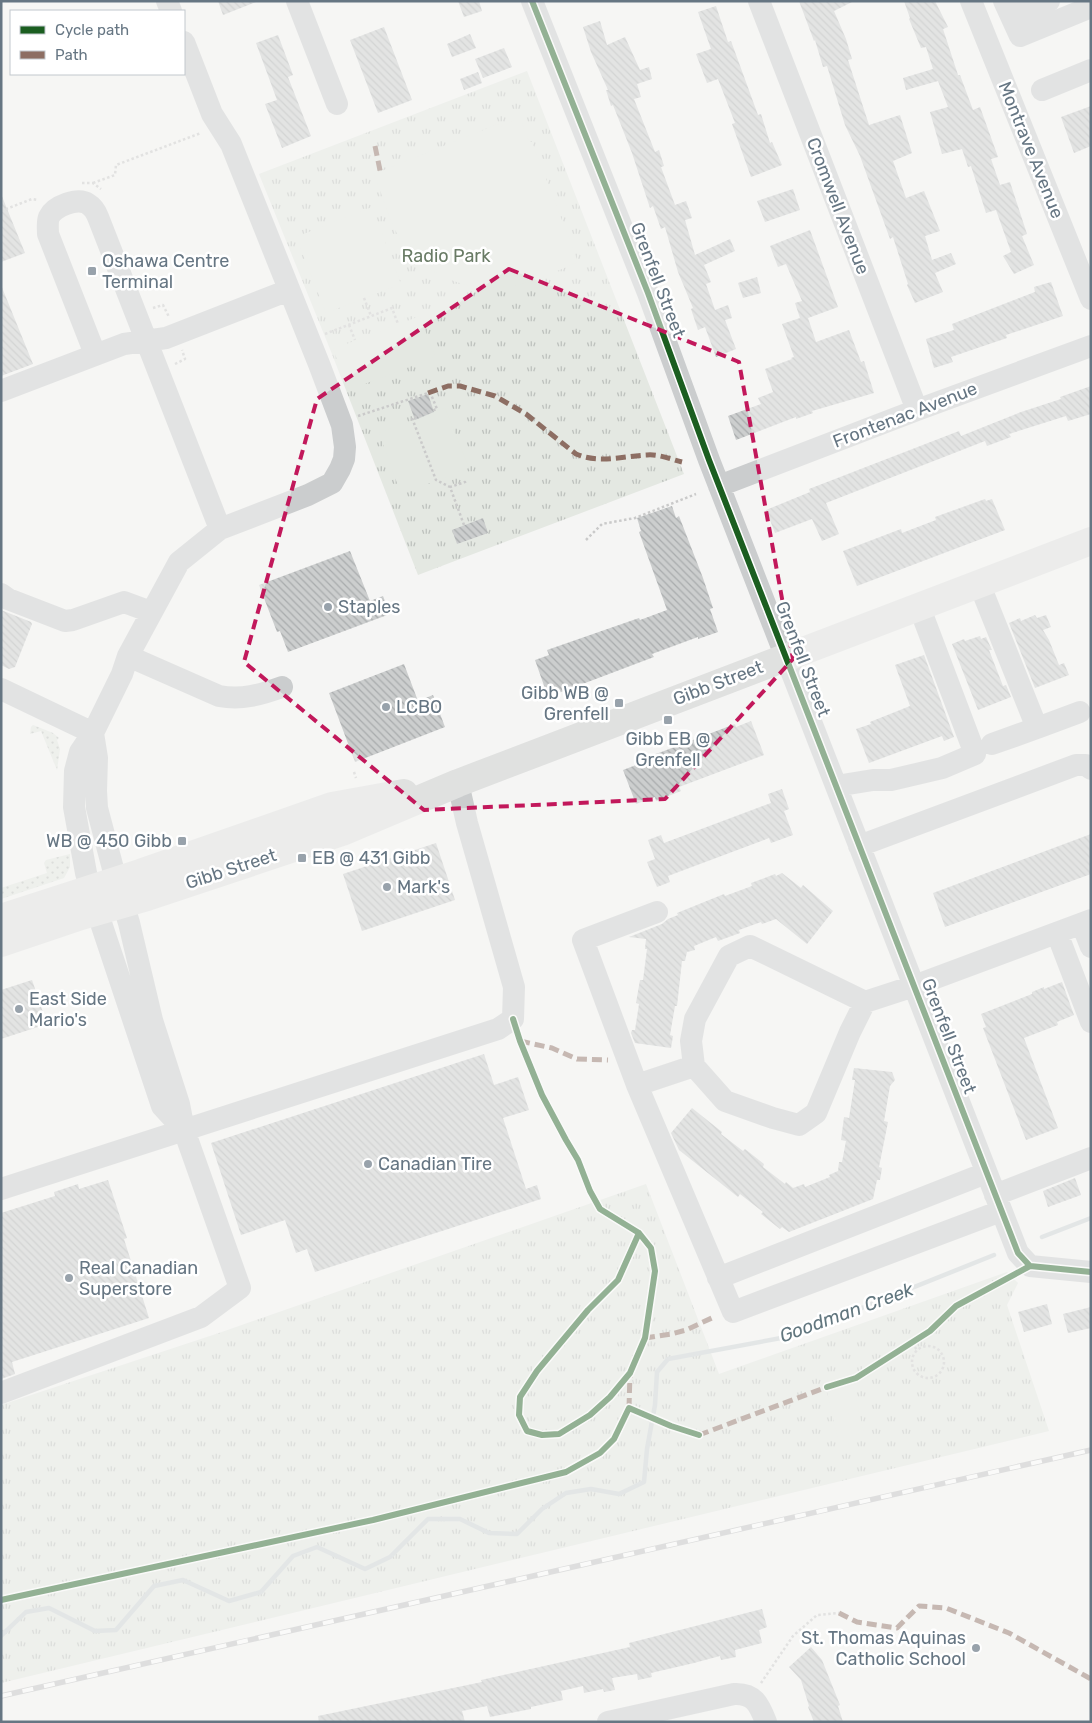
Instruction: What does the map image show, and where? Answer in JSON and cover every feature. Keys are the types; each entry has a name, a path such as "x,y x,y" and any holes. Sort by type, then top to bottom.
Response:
{"main road":[{"name":"Gibb Street","path":"1,918 93,900 120,892 332,806 458,783 1091,540"},
{"name":"Gibb Street","path":"1,943 93,900"}],"street":[{"path":"297,1 337,104"},
{"name":"Grenfell Street","path":"532,1 648,293 720,486 1018,1253 1030,1266 1091,1272"},
{"name":"Cromwell Avenue","path":"759,1 917,410"},
{"name":"Montrave Avenue","path":"971,1 1091,299"},
{"path":"1049,1 1007,9 1020,36 1091,7"},
{"path":"184,1130 162,1106 93,900 74,807 75,771 80,752 93,733 150,612 179,562 220,529 332,483 344,460 345,436 231,144 212,114 185,45"},
{"path":"1042,90 1091,70"},
{"path":"95,354 48,234 47,225 49,217 54,211 66,204 77,202 87,203 94,209 98,217 220,529"},
{"path":"1,391 124,344 166,338 289,290"},
{"name":"Frontenac Avenue","path":"720,486 917,410 1091,346"},
{"path":"979,583 1036,728"},
{"path":"1,594 8,599 65,621 73,620 124,602 150,612"},
{"path":"836,786 873,780 890,780 942,768 975,754 919,606"},
{"path":"128,656 219,696 232,699 260,695 282,687"},
{"path":"1,689 93,733"},
{"path":"992,744 1080,712"},
{"path":"1,1393 201,1317 240,1288 184,1130 179,1104 152,1020 97,808 98,758 93,733"},
{"path":"859,846 1076,766 1086,765 1091,769"},
{"path":"1,1190 498,1029 513,1018 514,987 467,823 458,783"},
{"path":"657,912 583,940 637,1084 733,1312 998,1203 1091,1158"},
{"path":"865,1002 850,1032 816,1113 799,1125 725,1101 694,1066 691,1041 695,1019 729,956 750,946 865,1002 914,986 1086,922 1091,947"},
{"path":"1057,932 1091,1022"},
{"path":"637,1084 694,1066"},
{"path":"718,1278 986,1173"},
{"path":"616,1720 734,1694 744,1694 752,1697 759,1706 766,1722"}],"path":[{"path":"94,183 115,175 116,165 202,132"},
{"path":"1,211 32,199 38,200"},
{"path":"364,298 371,316"},
{"path":"148,304 150,309 163,305 168,317 172,316"},
{"path":"319,336 392,308 398,324"},
{"path":"348,325 354,340"},
{"path":"352,418 429,392 437,409 412,418 436,480 450,487 464,525"},
{"path":"450,487 465,482 466,484"},
{"path":"586,540 602,524 635,518 696,494"},
{"path":"354,772 356,778"},
{"path":"904,1348 915,1341 917,1350 912,1364 916,1373 925,1378 930,1378 940,1373 945,1363 942,1352 933,1346 927,1345 917,1350"},
{"path":"752,1697 793,1636 817,1616 839,1613"}],"highlighted area":[{"path":"509,269 739,362 793,659 665,799 424,810 244,662 317,399"}],"green space":[{"name":"Radio Park","path":"527,71 684,474 418,575 259,174"},
{"path":"516,120 522,123 529,142 532,142 578,262 533,281 499,288 463,284 446,278 416,258 404,244 388,214 374,174 498,124 499,127"},
{"path":"372,207 401,284 326,313 296,237"},
{"path":"420,316 435,357 349,390 333,349"},
{"path":"445,408 469,468 401,494 379,433"},
{"path":"33,725 53,733 59,738 57,740 60,749 57,770 41,731 30,734"},
{"path":"70,854 70,867 64,878 1,899 1,888 47,873 44,863 46,860"},
{"path":"646,1184 719,1374 1007,1272 1018,1283 1007,1305 1049,1431 1,1683 1,1405 219,1333"},
{"path":"853,1386 864,1433 838,1439 827,1392"}],"building":[{"path":"218,1 256,1 256,2 223,15"},
{"path":"458,1 479,1 482,11 464,17"},
{"path":"799,1 854,1 834,11 852,59 848,60 869,125 900,115 912,153 893,161 906,198 924,191 940,231 925,236 932,260 951,253 956,264 935,273 943,292 915,303 907,285 893,237 890,239 860,156 845,125 827,66 823,67 815,40"},
{"path":"904,1 935,1 948,27 943,29 958,75 960,75 973,110 980,107 998,157 991,159 1000,185 1010,182 1027,234 1022,236 1034,265 1014,274 1003,256 1011,252 996,210 986,213 971,166 968,167 962,149 942,154 930,112 948,107 938,81 906,90 903,78 933,69 926,47 921,48"},
{"path":"716,6 728,42 731,41 758,115 761,114 770,143 772,142 782,165 751,177 732,124 735,123 718,79 707,83 696,54 711,49 698,12"},
{"path":"600,21 607,45 625,37 640,70 649,67 652,79 637,84 641,97 634,99 655,152 659,150 664,166 661,167 675,205 686,201 692,218 685,220 695,255 730,239 735,251 704,265 711,282 706,284 715,310 728,305 732,318 725,320 736,349 716,357 705,327 698,330 691,309 693,308 678,272 665,227 661,229 653,206 650,208 632,153 613,105 611,106 606,90 608,90 591,52 583,27"},
{"path":"384,27 412,100 378,113 350,40"},
{"path":"470,34 476,48 452,57 447,44"},
{"path":"278,35 293,75 288,77 311,136 282,148 265,104 277,100 256,43"},
{"path":"504,48 512,67 483,78 475,59"},
{"path":"478,72 482,83 464,90 460,79"},
{"path":"1091,106 1091,146 1074,153 1061,117"},
{"path":"793,189 800,210 765,222 757,201"},
{"path":"1,194 25,253 1,262"},
{"path":"810,230 838,307 808,318 816,342 849,330 861,362 864,361 874,393 812,411 813,413 796,419 796,417 736,440 728,416 761,404 758,398 773,392 765,369 794,357 782,324 800,318 795,303 802,301 786,264 778,267 770,246"},
{"path":"757,277 761,293 743,298 738,283"},
{"path":"1051,282 1063,316 1006,335 1007,338 951,357 953,362 934,368 926,339 954,330 952,324 1035,292 1034,287"},
{"path":"1,285 33,364 1,376"},
{"path":"1091,386 1091,414 1068,421 1066,416 1009,434 1011,437 987,446 985,441 826,503 839,534 822,541 812,519 775,533 766,510 810,492 809,489 959,431 961,436"},
{"path":"428,394 434,412 415,420 408,401"},
{"path":"985,499 986,501 992,499 1005,530 857,586 843,551 901,529 902,533 936,520 935,517"},
{"path":"672,506 676,518 679,516 703,578 713,608 710,609 718,632 698,639 698,637 652,654 654,657 548,697 535,660 549,655 547,650 667,610 639,532 641,531 637,518"},
{"path":"483,518 488,533 457,544 452,530"},
{"name":"Staples","path":"350,551 370,601 383,596 390,614 288,652 280,631 277,632 259,585"},
{"path":"1,610 32,624 15,667 9,669 1,665"},
{"path":"1035,615 1037,618 1046,615 1051,627 1043,630 1059,665 1064,663 1069,675 1035,688 1009,623 1020,618 1021,621"},
{"path":"980,636 981,639 986,637 1003,686 1006,685 1011,697 978,710 952,644 964,639 965,641"},
{"path":"924,655 954,737 944,741 942,736 869,763 856,729 910,706 895,665"},
{"name":"LCBO","path":"404,664 418,701 433,695 445,727 355,762 329,693"},
{"path":"751,721 764,755 679,787 681,791 656,801 655,797 636,804 623,770 636,765 635,762 735,724 736,727"},
{"path":"782,789 789,809 784,811 793,835 771,843 769,838 668,876 670,882 657,887 647,862 655,859 648,840 661,835 664,843 771,803 768,794"},
{"path":"1091,834 1091,874 945,927 933,893"},
{"path":"436,843 455,900 362,931 343,874"},
{"path":"782,873 801,888 803,885 833,911 807,944 776,919 739,930 740,933 718,941 716,937 694,946 695,950 687,952 685,961 682,961 677,1006 675,1006 670,1035 673,1036 671,1048 635,1043 631,1033 632,1030 635,1030 639,1004 636,1003 640,980 643,980 647,949 645,949 646,939 629,937 662,924 678,915 677,913 724,894 725,896 752,886 751,883"},
{"path":"32,980 47,1024 1,1039 1,990"},
{"path":"1062,982 1074,1015 1057,1022 1058,1025 1024,1038 1058,1128 1026,1140 983,1028 986,1027 981,1014 1032,994 1032,992 1044,987 1044,989"},
{"name":"Canadian Tire","path":"484,1054 494,1085 518,1077 529,1110 503,1118 526,1189 537,1185 541,1199 315,1272 307,1249 296,1253 285,1220 241,1235 211,1143"},
{"path":"854,1068 892,1072 895,1080 890,1086 884,1121 888,1122 879,1167 882,1168 873,1199 789,1232 782,1227 780,1229 761,1214 763,1212 740,1194 738,1197 679,1150 671,1133 692,1108 722,1132 721,1134 764,1164 763,1167 785,1184 786,1182 793,1188 804,1184 805,1187 830,1177 829,1175 838,1171 839,1162 842,1162 846,1141 841,1140 844,1117 849,1118 855,1080 852,1080"},
{"path":"1075,1178 1081,1195 1048,1207 1043,1191"},
{"name":"Real Canadian Superstore","path":"108,1180 127,1238 124,1239 149,1318 12,1362 15,1374 1,1379 1,1213 55,1196 54,1192 78,1184 79,1189"},
{"path":"1047,1304 1052,1324 1024,1332 1018,1312"},
{"path":"1091,1307 1091,1328 1068,1333 1063,1314"},
{"path":"762,1609 767,1627 759,1630 762,1643 735,1650 736,1657 721,1660 720,1656 651,1673 652,1677 638,1680 637,1674 612,1678 615,1690 604,1692 603,1689 584,1693 583,1686 561,1691 563,1700 531,1707 531,1709 490,1717 487,1706 462,1711 465,1722 319,1722 318,1716 482,1682 481,1680 630,1647 629,1643"},
{"path":"811,1647 822,1660 840,1705 838,1706 843,1722 814,1722 801,1680 789,1667"}],"waterway":[{"name":"Goodman Creek","path":"1042,1237 1091,1218"},
{"name":"Goodman Creek","path":"1,1636 26,1612 49,1608 95,1631 116,1630 154,1586 183,1580 229,1601 261,1592 293,1556 317,1547 365,1569 390,1557 428,1519 460,1519 489,1533 517,1534 542,1509 566,1493 591,1489 619,1494 644,1482 647,1449 655,1405 657,1372 668,1359 792,1336 994,1255"}],"railway":[{"path":"1,1696 1091,1450"}],"marked path":[{"path":"375,146 381,175"},
{"path":"428,393 448,386 460,386 495,396 526,414 576,454 585,457 611,459 651,455 682,462"},
{"path":"520,1041 552,1048 577,1059 608,1060"},
{"path":"645,1338 686,1330 714,1317"},
{"path":"629,1408 630,1373"},
{"path":"699,1435 827,1387"},
{"path":"839,1613 857,1622 897,1628 919,1606 946,1608 1009,1633 1091,1679"}],"cycle path":[{"path":"532,1 648,293 709,460 1018,1253 1030,1266 1091,1272"},
{"path":"513,1019 542,1095 578,1160 590,1191 600,1209 639,1233 618,1280 588,1310 537,1371 520,1397 519,1415 527,1431 542,1435 559,1434 590,1415 610,1397 630,1373 645,1338 655,1271 651,1248 639,1233"},
{"path":"827,1387 856,1378 930,1331 956,1306 1030,1266"},
{"path":"1,1600 373,1520 566,1472 600,1453 614,1439 629,1408 671,1426 699,1435"}],"place":[{"name":"Oshawa Centre Terminal","path":"92,271"},
{"name":"Staples","path":"328,607"},
{"name":"Gibb WB @ Grenfell","path":"619,703"},
{"name":"LCBO","path":"386,707"},
{"name":"Gibb EB @ Grenfell","path":"668,720"},
{"name":"WB @ 450 Gibb","path":"182,841"},
{"name":"EB @ 431 Gibb","path":"302,858"},
{"name":"Mark's","path":"387,887"},
{"name":"East Side Mario's","path":"19,1009"},
{"name":"Canadian Tire","path":"368,1164"},
{"name":"Real Canadian Superstore","path":"69,1278"},
{"name":"St. Thomas Aquinas Catholic School","path":"976,1648"}]}
